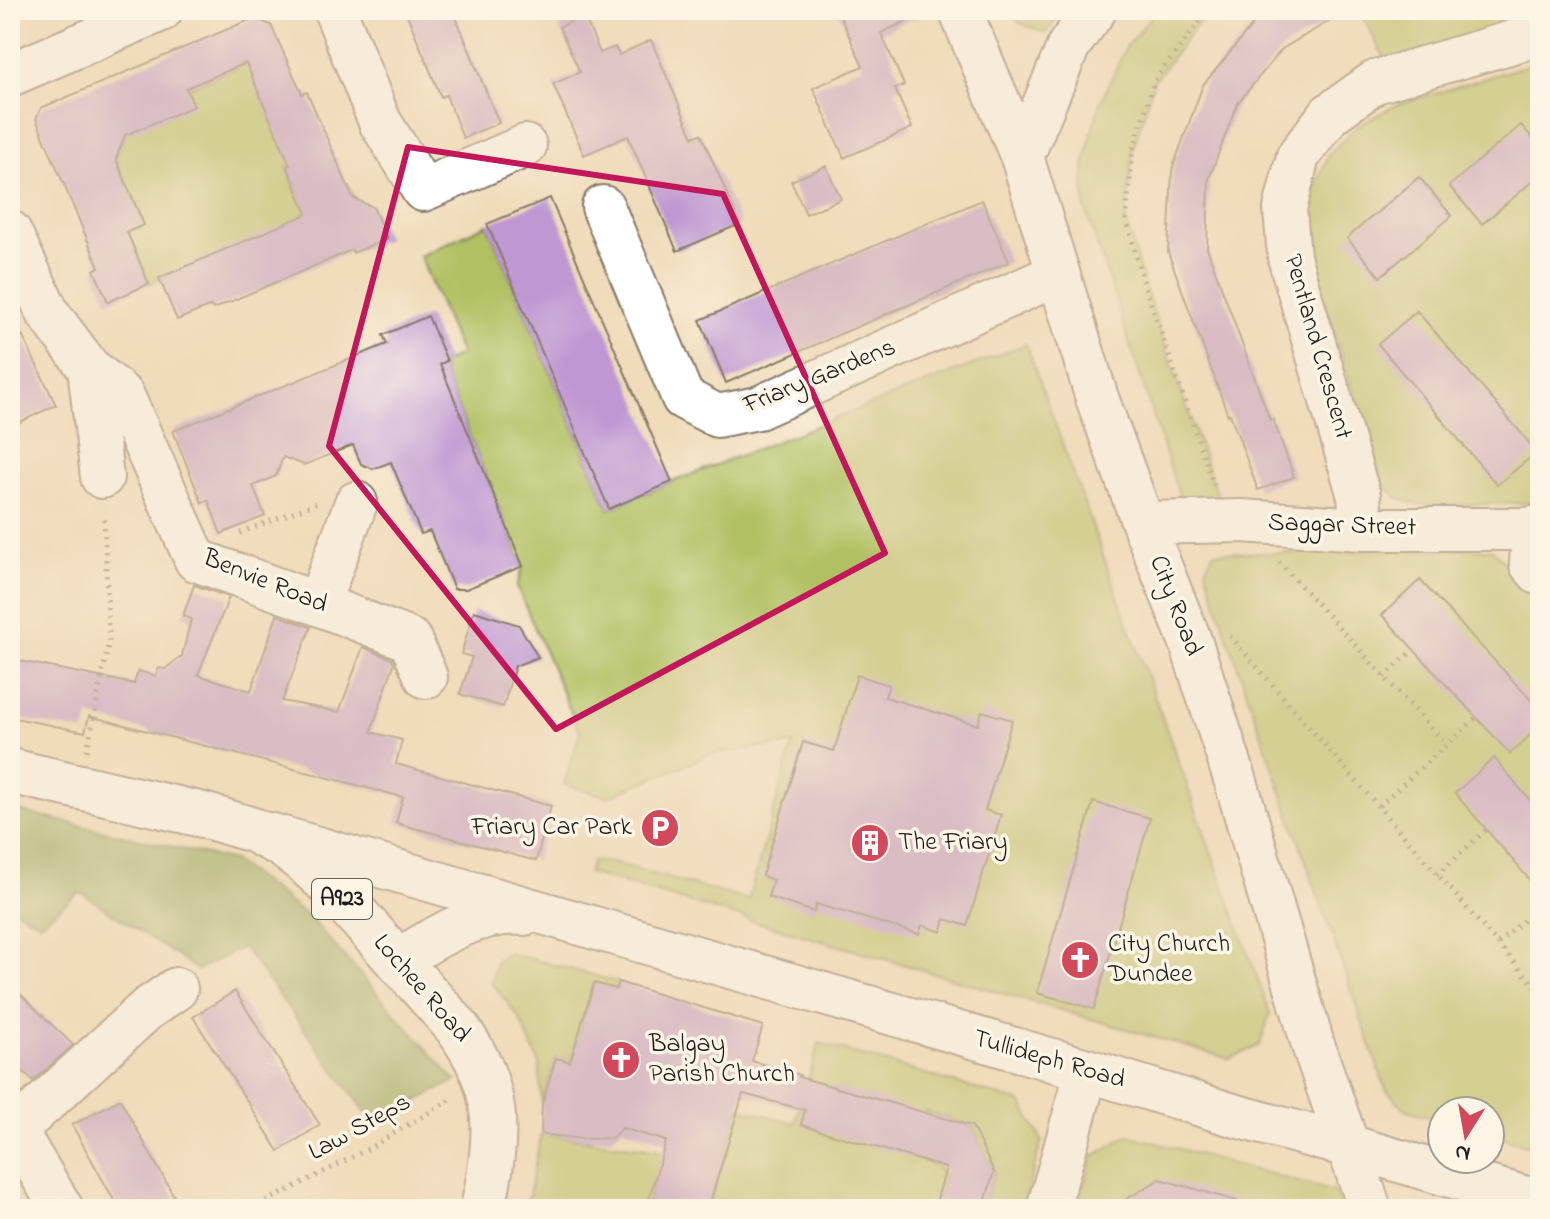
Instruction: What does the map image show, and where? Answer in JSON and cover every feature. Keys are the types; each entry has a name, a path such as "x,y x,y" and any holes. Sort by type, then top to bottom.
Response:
{"main road":[{"name":"Lochee Road","path":"10,771 203,815 253,830 282,845 328,883 470,1045 486,1078 494,1117 494,1140 483,1209"}],"street":[{"path":"10,75 161,10"},
{"path":"335,10 380,122 423,190 525,146"},
{"name":"City Road","path":"960,10 1022,157 1097,398 1190,640 1236,782 1313,1045 1370,1209"},
{"path":"1022,157 1069,45 1095,10"},
{"name":"Pentland Crescent","path":"1362,529 1359,496 1289,257 1285,209 1298,156 1330,114 1375,82 1540,34"},
{"name":"Friary Gardens","path":"603,207 683,398 717,416 758,408 1058,274"},
{"name":"Benvie Road","path":"10,232 48,313 89,368 123,396 196,560 410,640 426,677"},
{"name":"Benvie Road","path":"89,368 102,477"},
{"path":"318,604 356,503"},
{"name":"Saggar Street","path":"1143,523 1242,521 1362,529 1536,528"},
{"path":"1536,528 1531,564 1540,574"},
{"name":"Tullideph Road","path":"253,830 1540,1202"},
{"name":"Tullideph Road","path":"397,961 449,930 478,919 510,913 558,917"},
{"path":"62,1209 13,1127 147,1009 176,989"},
{"path":"1048,1209 1087,1070"}],"path":[{"path":"1211,10 1154,81 1133,150 1126,219 1142,278 1218,498 1446,744"},
{"path":"80,787 109,641 102,477"},
{"path":"196,560 207,547 336,495 356,503"},
{"path":"1190,640 1225,630 1540,992"},
{"path":"1384,677 1413,650"},
{"path":"1379,807 1476,718"},
{"path":"1529,799 1540,789"},
{"path":"1437,875 1486,830"},
{"path":"1498,943 1540,906"},
{"name":"Law Steps","path":"252,1209 368,1149 486,1078"}],"highlighted area":[{"path":"408,147 723,194 885,553 556,729 329,446"}],"green space":[{"path":"1014,10 1064,10 1046,33 1019,23"},
{"path":"1157,10 1211,10 1154,81 1133,150 1126,219 1142,278 1218,498 1181,501 1085,207 1084,165 1099,105 1127,45"},
{"path":"1359,10 1540,10 1540,22 1390,68"},
{"path":"1540,61 1540,503 1417,505 1398,498 1383,484 1317,278 1310,231 1313,192 1329,154 1356,127 1394,106"},
{"path":"247,63 291,164 287,167 301,200 346,182 356,200 149,284 127,232 143,225 116,159 125,135 186,88"},
{"path":"487,224 609,509 1026,344 1270,1013 1260,1045 1229,1059 588,873 592,861 614,863 748,900 793,744 711,754 608,797 564,784 580,733 517,587 523,566 440,364 461,355 420,256"},
{"path":"1492,549 1540,601 1540,1149 1506,1139 1506,1095 1426,1095 1426,1115 1407,1110 1386,1090 1206,569 1213,552"},
{"path":"10,809 234,861 309,917 456,1081 374,1123 243,947 198,970 80,892 40,923 10,907"},
{"path":"509,953 618,982 616,989 594,983 570,1062 556,1058 542,1104 539,1062 520,1019 491,982 497,959"},
{"path":"819,1043 1021,1102 1042,1140 1022,1209 983,1209 994,1172 972,1126 925,1111 910,1156 935,1165 944,1176 934,1209 708,1209 739,1108 795,1123"},
{"path":"541,1134 671,1151 662,1182 654,1180 646,1209 526,1209"},
{"path":"1128,1135 1335,1192 1341,1209 1077,1209 1092,1157"}],"building":[{"path":"405,10 453,10 499,123 463,138 446,95 441,97"},
{"path":"837,10 931,10 881,33 904,85 895,89 912,128 844,158 813,88 863,66"},
{"path":"1273,10 1348,10 1282,49 1237,104 1209,179 1207,248 1294,477 1258,490 1168,252 1172,170 1203,85 1255,22"},
{"path":"584,16 600,53 615,47 619,55 651,40 693,137 701,134 740,224 677,251 628,136 584,155 553,84 580,72 559,27"},
{"path":"254,18 271,25 302,94 307,92 353,198 373,207 387,239 353,253 352,250 213,309 211,306 177,320 159,278 307,214 287,166 290,165 246,63 186,88 194,106 125,135 116,159 144,225 127,232 149,284 108,302 94,270 99,267 36,119 41,108"},
{"path":"1521,125 1540,147 1540,175 1482,224 1449,186"},
{"path":"826,166 841,199 806,214 791,181"},
{"path":"1419,177 1452,216 1380,277 1347,238"},
{"path":"550,198 672,482 609,509 487,224"},
{"path":"982,200 1009,262 726,383 700,320"},
{"path":"10,310 56,405 10,427"},
{"path":"1417,311 1537,452 1497,485 1378,344"},
{"path":"428,316 447,361 440,364 523,566 466,589 454,589 430,531 421,534 391,462 373,469 361,464 353,445 304,465 283,457 276,476 253,486 265,516 221,534 208,500 202,503 173,431 387,344 383,335"},
{"path":"1420,580 1540,710 1540,726 1510,754 1382,615"},
{"path":"194,585 229,597 198,675 251,691 277,615 311,627 282,701 339,712 363,647 392,659 394,664 371,732 402,740 396,764 551,806 536,861 396,823 403,797 89,716 85,732 10,717 10,659 134,684 138,671 156,676 158,668 165,669 182,656 191,619 183,616"},
{"path":"474,611 519,625 538,657 515,666 503,707 460,694 472,657 461,654"},
{"name":"The Friary","path":"857,675 889,685 885,697 978,725 982,711 1012,720 985,810 1001,815 967,926 945,919 941,932 922,925 919,934 816,904 814,912 768,897 773,880 762,876 803,742 834,751"},
{"path":"1494,758 1540,812 1540,892 1455,793"},
{"path":"1093,802 1150,818 1094,1009 1037,993"},
{"path":"618,982 763,1026 752,1061 972,1126 994,1172 983,1209 934,1209 946,1168 801,1125 805,1110 743,1094 708,1209 646,1209 666,1141 622,1128 612,1138 582,1139 541,1134 542,1104 556,1058 570,1062 594,983 616,989"},
{"path":"10,984 73,1045 33,1081 10,1059"},
{"path":"235,991 320,1125 279,1151 193,1017"},
{"path":"120,1099 181,1209 119,1209 72,1125"},
{"path":"1160,1179 1237,1201 1236,1209 1110,1209"}],"place":[{"name":"Friary Car Park","path":"660,828"},
{"name":"The Friary","path":"870,843"},
{"name":"City Church Dundee","path":"1080,960"},
{"name":"Balgay Parish Church","path":"621,1060"}]}
